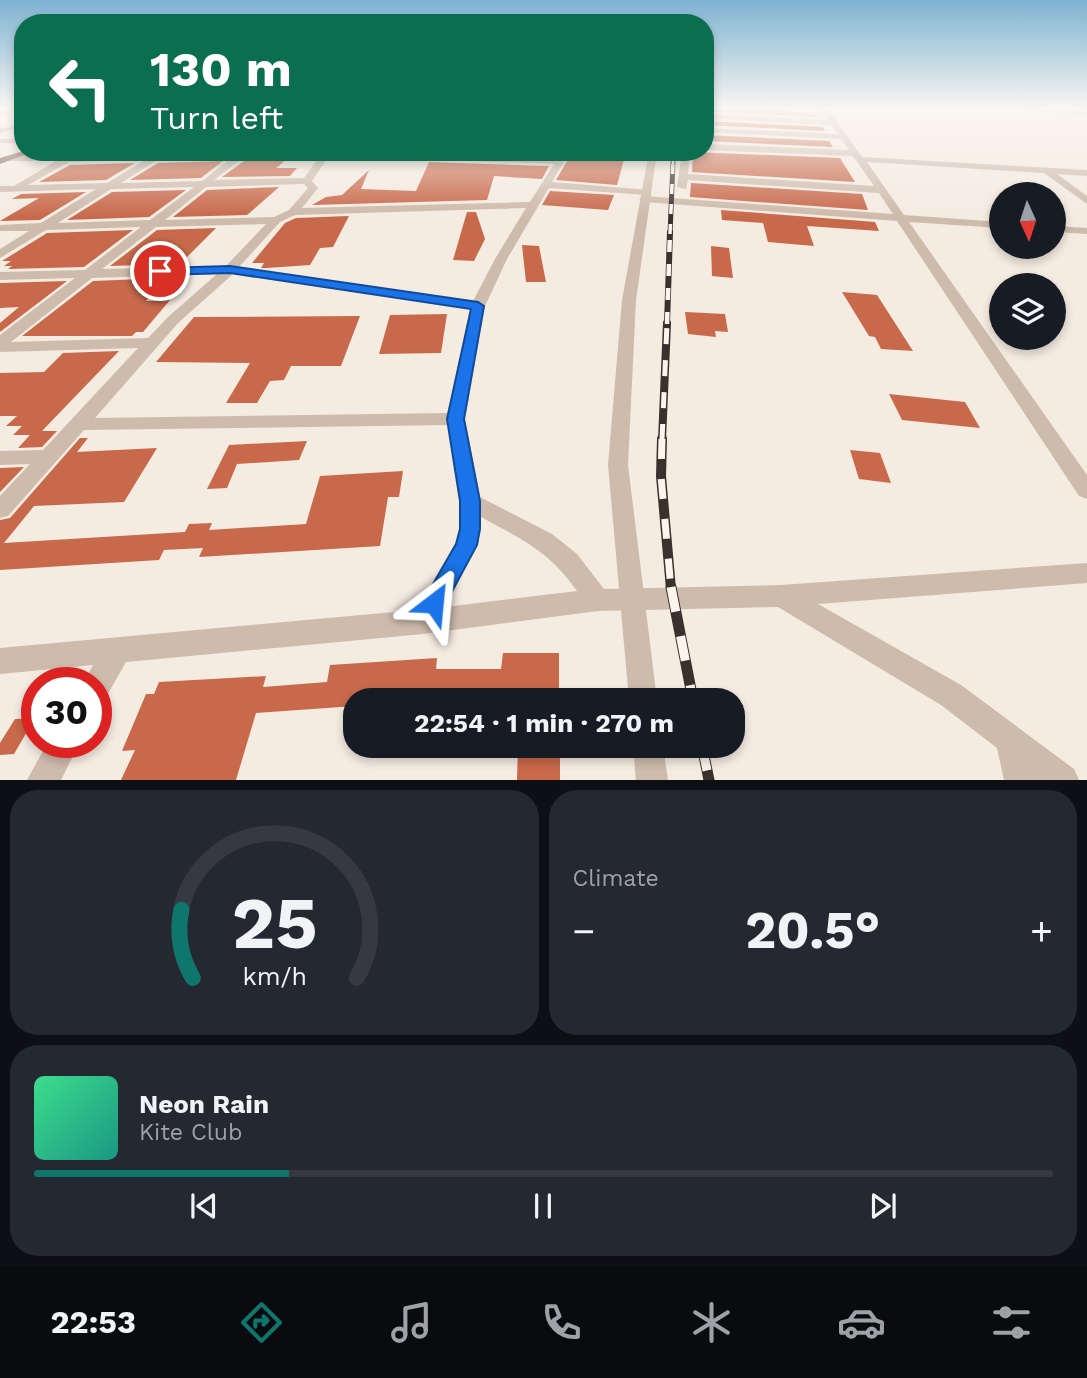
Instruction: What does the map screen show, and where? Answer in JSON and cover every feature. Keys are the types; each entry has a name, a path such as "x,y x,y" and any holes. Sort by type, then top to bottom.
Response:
{"main road":[{"path":"0,161 14,157"}],"street":[{"path":"850,144 1087,491"},
{"path":"714,148 1087,173"},
{"path":"10,158 14,158"},
{"path":"0,197 62,161"},
{"path":"0,254 149,161"},
{"path":"0,345 233,161"},
{"path":"307,181 321,161"},
{"path":"423,622 466,545 470,529 470,501 456,419 478,306 533,205 561,161"},
{"path":"642,688 618,465 629,300 651,161"},
{"path":"681,202 685,161"},
{"path":"1046,170 1087,201"},
{"path":"683,177 882,190"},
{"path":"0,189 307,181"},
{"path":"293,212 312,191 313,188 307,181"},
{"path":"546,185 645,195 681,202 989,224"},
{"path":"0,510 152,343 230,270 276,220 293,212 391,207 533,205"},
{"path":"0,228 276,220"},
{"path":"1066,230 1087,231"},
{"path":"0,276 230,270 478,306"},
{"path":"0,345 152,343"},
{"path":"77,424 456,419"},
{"path":"0,458 46,457"},
{"path":"470,501 544,540 569,561 598,600"},
{"path":"0,661 423,622 598,600 781,596 1087,573"},
{"path":"781,596 951,695 1063,779"},
{"path":"108,667 118,650"},
{"path":"1010,741 1020,779"},
{"path":"43,779 55,758"},
{"path":"649,758 652,779"}],"building":[{"path":"778,144 831,144 833,147"},
{"path":"714,153 840,158 855,182 692,172 693,161 714,161"},
{"path":"223,161 201,178 130,180 158,163"},
{"path":"244,161 285,161 276,168 297,168 290,176 222,177"},
{"path":"567,161 624,161 617,185 556,180"},
{"path":"429,162 549,166 542,179 494,176 487,200 312,205 326,197 342,195 369,170 361,189 416,191"},
{"path":"135,163 106,180 39,182 70,165"},
{"path":"691,183 862,194 868,210 690,197"},
{"path":"279,187 247,215 173,217 207,190"},
{"path":"186,190 149,217 67,220 112,192"},
{"path":"550,191 614,195 608,210 542,205"},
{"path":"86,192 40,220 0,221 39,198 12,199 21,194"},
{"path":"721,210 875,222 879,231 807,226 814,246 768,242 763,223 722,220"},
{"path":"467,212 476,212 485,239 474,261 453,260"},
{"path":"349,216 333,247 320,248 310,265 261,268 264,263 252,263 285,223 296,218"},
{"path":"216,228 180,264 110,266 157,230"},
{"path":"133,230 84,267 8,269 12,266 4,266 11,261 2,261 47,233"},
{"path":"522,245 539,246 546,282 526,282"},
{"path":"711,246 729,248 733,278 712,276"},
{"path":"167,278 146,301 170,300 143,332 136,332 132,336 22,336 93,281"},
{"path":"67,281 0,332 0,323 19,307 0,308 0,283"},
{"path":"842,292 877,295 913,351 881,349 875,337 869,336"},
{"path":"685,312 725,314 728,332 715,331 716,337 688,334"},
{"path":"447,314 441,353 379,354 390,315"},
{"path":"360,316 341,366 291,366 284,380 270,381 257,403 226,403 250,363 156,362 194,317"},
{"path":"119,351 42,431 57,431 42,447 18,448 30,435 13,435 22,426 6,426 17,416 0,416 0,373 44,372 63,353"},
{"path":"889,394 965,402 980,428 902,420"},
{"path":"80,438 88,438 77,452 157,448 124,502 34,506 4,543 185,532 189,524 212,523 209,530 306,524 320,476 403,471 399,497 388,497 380,546 199,557 203,548 164,550 159,560 0,570 0,520 10,518"},
{"path":"307,441 299,460 237,464 227,488 207,489 229,445"},
{"path":"850,450 880,453 891,483 859,479"},
{"path":"24,467 0,492 0,468"},
{"path":"503,653 559,653 559,688 343,688 343,707 256,713 236,780 121,780 135,750 122,751 146,694 154,694 159,682 266,676 263,687 327,682 330,665 437,658 436,669 501,669"},
{"path":"15,719 21,719 21,742 14,754 0,755 0,743"},
{"path":"518,758 560,758 560,780 517,780"}],"railway":[{"path":"670,234 673,162"},
{"path":"667,324 670,232"},
{"path":"662,440 667,323"},
{"path":"662,439 661,476 671,589"},
{"path":"671,587 691,688"},
{"path":"704,758 709,780"}],"route":[{"path":"160,271 230,270 478,306 456,419 470,501 470,529 466,545 434,603"}]}
